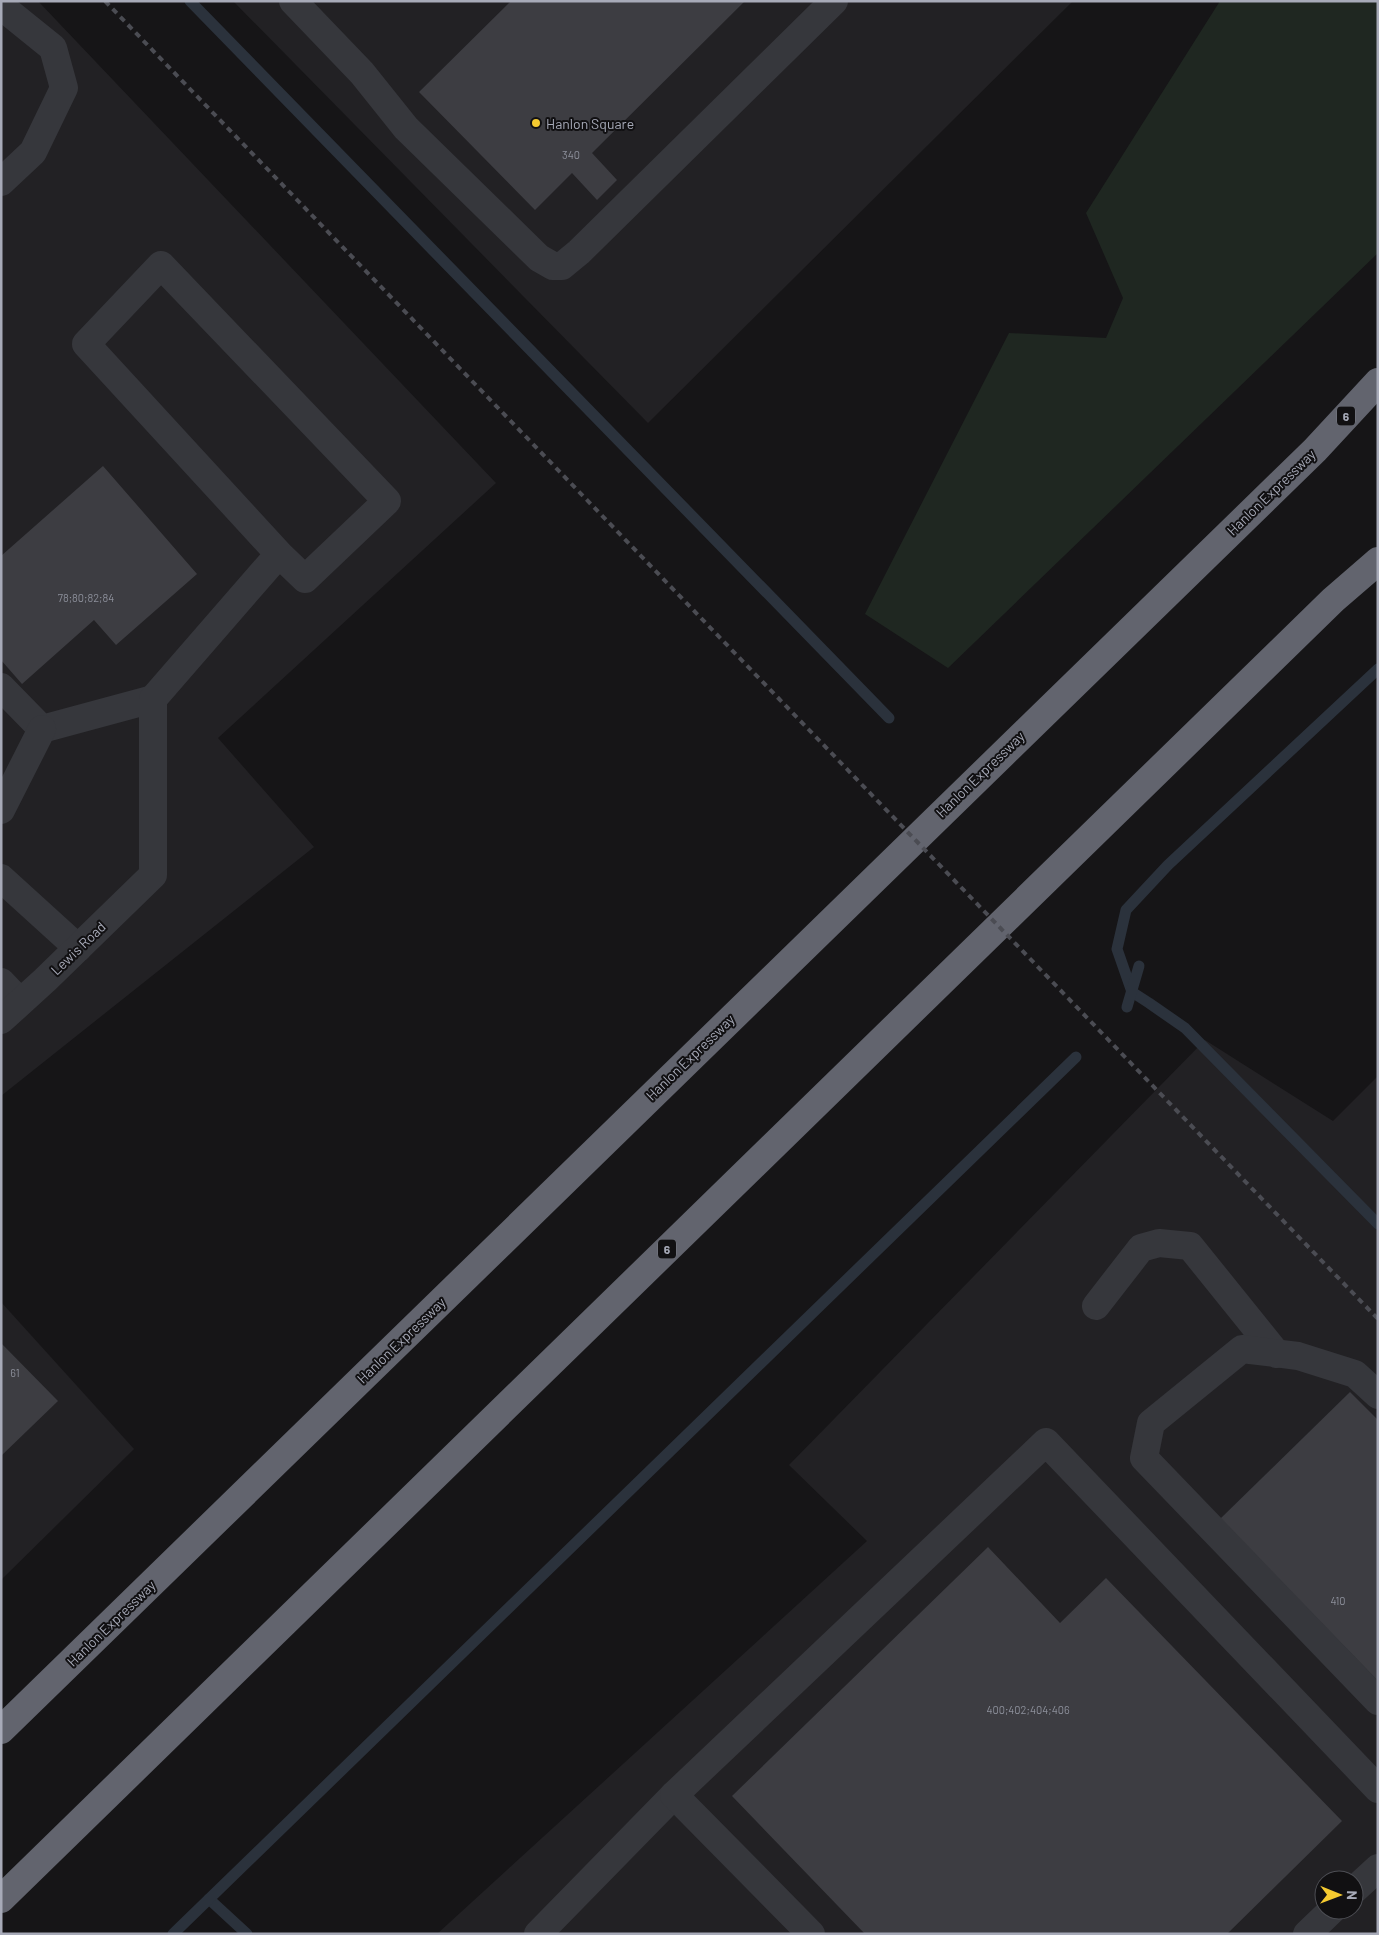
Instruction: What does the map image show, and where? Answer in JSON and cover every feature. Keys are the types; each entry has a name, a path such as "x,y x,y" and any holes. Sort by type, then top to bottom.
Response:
{"highway":[{"name":"Hanlon Expressway","path":"1,1730 1314,450 1378,382"},
{"name":"6","path":"1,1899 1326,607 1378,561"}],"street":[{"path":"293,1 362,73 406,128 539,258 553,266 562,266 579,252 834,1"},
{"path":"1,6 53,48 64,88 33,152 1,182"},
{"path":"161,265 387,501 305,579 279,554 86,344 161,265"},
{"path":"1,810 42,730 153,699 279,554"},
{"path":"1,687 42,730"},
{"name":"Lewis Road","path":"11,1011 153,875 153,699"},
{"path":"1,878 78,948"},
{"path":"1,982 11,1011"},
{"path":"1096,1306 1141,1248 1159,1243 1190,1246 1277,1354"},
{"path":"1378,1395 1355,1374 1298,1356 1242,1349 1152,1423 1144,1458 1378,1701"},
{"path":"538,1934 674,1795 1046,1442 1378,1789"},
{"path":"674,1795 811,1934"},
{"path":"1364,1881 1378,1868"},
{"path":"1307,1934 1322,1920"}],"shaded area":[{"path":"1,1 38,1 496,483 218,738 314,847 1,1096"},
{"path":"233,1 1073,1 648,423"},
{"path":"1220,1 1378,1 1378,253 948,668 865,614 1009,333 1106,338 1123,298 1086,213"},
{"path":"1205,1040 1333,1121 1378,1076 1378,1934 437,1934 867,1541 789,1465"},
{"path":"1,1302 134,1449 1,1580"}],"building":[{"name":"Hanlon Square","path":"511,1 745,1 592,153 617,180 597,200 572,173 535,210 419,92"},
{"path":"103,466 197,574 116,645 94,620 22,684 1,660 1,556"},
{"path":"1,1343 58,1401 1,1456"},
{"path":"1350,1392 1378,1420 1378,1681 1220,1519"},
{"path":"988,1547 1060,1623 1106,1578 1342,1821 1227,1934 865,1934 732,1796"}],"waterway":[{"path":"190,1 889,718"},
{"path":"1378,669 1168,865 1126,910 1117,949 1132,992 1185,1028 1378,1224"},
{"path":"1127,1007 1139,966"},
{"path":"173,1934 1076,1057"},
{"path":"209,1899 247,1934"}],"railway":[{"path":"105,1 1378,1319"}],"place":[{"name":"Hanlon Square","path":"536,123"}]}
